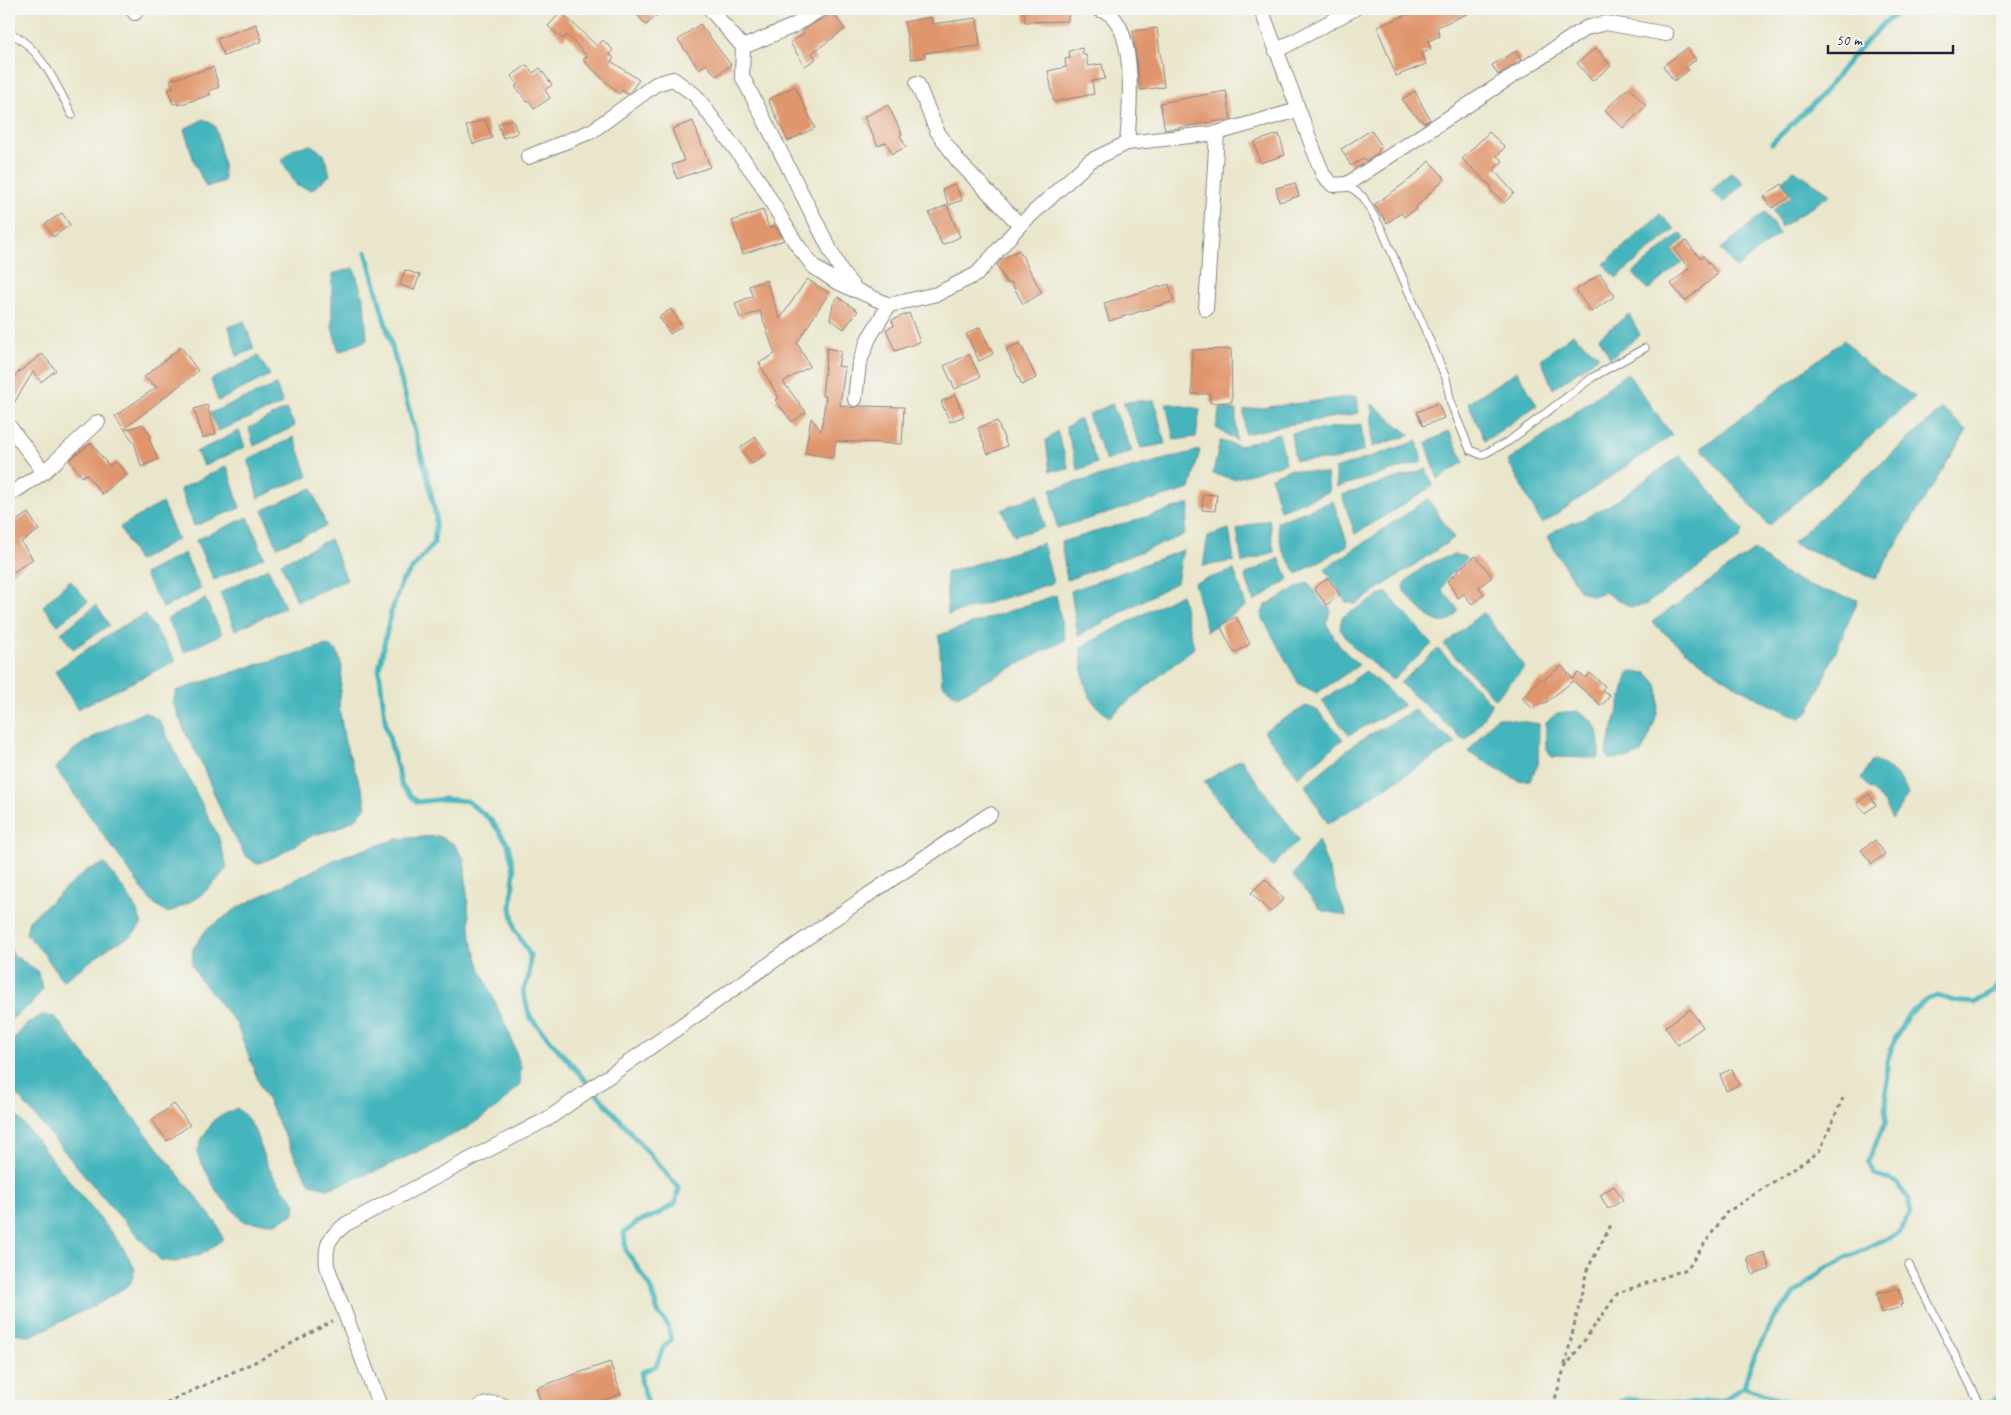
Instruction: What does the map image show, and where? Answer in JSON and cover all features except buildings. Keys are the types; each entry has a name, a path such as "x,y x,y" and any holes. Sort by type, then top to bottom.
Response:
{"street":[{"path":"710,9 743,47 742,76 842,273 856,290"},
{"path":"743,47 793,26 821,9"},
{"path":"1098,9 1112,15 1124,36 1130,79 1130,108 1126,143"},
{"path":"1261,9 1323,175 1333,185 1347,184 1586,28 1606,23 1666,34"},
{"path":"1276,51 1354,9"},
{"path":"528,157 592,131 656,84 673,79 694,94 760,182 794,242 814,267 835,281 889,305 937,294 977,274 1020,225 1090,161 1126,143 1217,133 1298,110"},
{"path":"917,84 937,131 958,161 1020,225"},
{"path":"1206,310 1217,133"},
{"path":"855,400 859,364 869,338 889,305"},
{"path":"9,495 44,472 98,422"},
{"path":"9,426 44,472"},
{"path":"380,1406 327,1266 326,1248 332,1234 346,1224 548,1118 868,895 990,814"},
{"path":"480,1406 487,1403 498,1403 504,1406"}],"lane":[{"path":"9,32 16,35 39,56 72,115"},
{"path":"1347,184 1363,197 1382,230 1446,378 1451,404 1470,450 1482,455 1509,441 1593,378 1645,348"},
{"path":"1909,1265 1982,1406"}],"path":[{"path":"1564,1368 1618,1293 1687,1269 1726,1213 1819,1152 1843,1098"},
{"path":"1553,1406 1587,1270 1611,1225"},
{"path":"159,1406 270,1355 345,1314"}],"water":[{"path":"204,119 215,126 223,161 224,181 206,187 195,164 184,129"},
{"path":"311,145 324,154 330,175 312,190 297,186 281,160 295,148"},
{"path":"1794,170 1831,194 1781,227 1773,210 1792,196 1782,181"},
{"path":"1731,172 1744,183 1723,203 1711,191"},
{"path":"1765,212 1779,234 1736,268 1721,249"},
{"path":"1660,214 1675,229 1616,278 1604,264"},
{"path":"1681,233 1685,239 1672,250 1682,262 1648,290 1633,273"},
{"path":"354,268 364,301 367,340 339,352 332,328 332,274"},
{"path":"1629,314 1640,335 1610,358 1599,337"},
{"path":"244,321 254,349 237,356 229,327"},
{"path":"1573,334 1599,356 1553,389 1541,359"},
{"path":"1844,340 1869,367 1915,397 1769,526 1701,448"},
{"path":"258,356 270,375 218,401 211,380"},
{"path":"1517,371 1537,405 1485,441 1468,403"},
{"path":"1627,373 1672,435 1542,524 1508,461"},
{"path":"276,385 283,404 218,431 210,413"},
{"path":"1357,396 1359,413 1245,434 1244,410"},
{"path":"1154,400 1165,444 1141,448 1123,402"},
{"path":"1166,403 1200,409 1196,437 1174,440"},
{"path":"1112,404 1132,451 1106,461 1088,415"},
{"path":"1372,404 1410,435 1372,447"},
{"path":"1220,408 1236,410 1236,440 1216,428"},
{"path":"286,409 295,426 254,446 249,428"},
{"path":"1942,409 1967,430 1875,579 1792,543"},
{"path":"1080,419 1097,463 1078,470 1066,427"},
{"path":"1361,424 1364,451 1334,460 1295,460 1291,433"},
{"path":"239,431 245,447 204,466 196,452"},
{"path":"1057,431 1069,469 1050,471 1046,440"},
{"path":"1449,431 1464,462 1438,479 1426,443"},
{"path":"1279,434 1286,463 1234,479 1213,474 1220,441 1240,446"},
{"path":"294,437 308,476 258,498 248,459"},
{"path":"1417,441 1422,462 1337,487 1335,469"},
{"path":"1200,450 1190,489 1057,528 1051,489"},
{"path":"1680,455 1743,530 1740,538 1645,605 1631,607 1604,592 1592,596 1579,590 1547,537 1556,530 1583,519 1618,500"},
{"path":"227,466 240,508 194,526 180,489"},
{"path":"1290,469 1327,474 1329,492 1280,510 1271,477"},
{"path":"1426,469 1433,486 1355,534 1342,495"},
{"path":"312,488 326,526 277,547 263,510"},
{"path":"1038,494 1044,527 1014,536 1002,510"},
{"path":"1428,499 1454,538 1356,604 1346,602 1325,569"},
{"path":"1333,501 1348,545 1297,574 1282,550 1277,522"},
{"path":"162,503 178,539 138,561 120,527"},
{"path":"1190,504 1184,535 1067,580 1061,542"},
{"path":"248,517 264,557 214,580 196,540"},
{"path":"1269,519 1274,552 1242,563 1237,529"},
{"path":"1229,529 1234,561 1203,566 1208,536"},
{"path":"330,539 347,580 297,601 281,563"},
{"path":"1043,543 1053,583 948,615 946,573"},
{"path":"1183,550 1177,582 1078,636 1071,591"},
{"path":"1754,550 1781,572 1811,587 1858,600 1809,712 1800,718 1740,688 1686,651 1652,622"},
{"path":"184,553 201,589 163,608 144,574"},
{"path":"1455,555 1463,556 1467,559 1446,579 1442,590 1458,609 1452,618 1445,622 1438,621 1423,612 1404,591 1403,586 1407,580 1426,566 1440,559"},
{"path":"1279,558 1289,579 1254,602 1245,575"},
{"path":"268,568 285,607 235,630 220,593"},
{"path":"1234,570 1246,606 1207,631 1194,583"},
{"path":"70,580 88,601 58,625 43,606"},
{"path":"1308,582 1325,607 1329,607 1331,612 1326,623 1340,647 1359,665 1317,693 1299,684 1261,615 1266,605"},
{"path":"1386,592 1432,644 1392,680 1356,650 1340,629 1342,617"},
{"path":"1181,594 1194,648 1109,717 1100,710 1089,694 1082,668 1081,647"},
{"path":"1056,595 1065,640 957,696 942,684 939,635"},
{"path":"205,599 222,634 184,652 167,619"},
{"path":"96,605 109,625 73,649 61,633"},
{"path":"1483,612 1525,667 1495,699 1444,645"},
{"path":"145,614 176,661 77,709 55,671 115,630"},
{"path":"327,645 337,651 342,667 339,707 345,743 363,792 366,807 357,818 336,829 313,835 279,855 257,864 245,855 226,822 173,703 176,691 249,667"},
{"path":"1438,649 1492,704 1475,730 1465,741 1400,683"},
{"path":"1366,671 1404,705 1349,735 1322,701"},
{"path":"1629,672 1647,673 1657,685 1659,701 1655,720 1641,753 1629,758 1608,759 1606,752"},
{"path":"1306,706 1317,710 1343,739 1298,777 1264,731"},
{"path":"1414,710 1456,743 1328,824 1305,785 1357,742"},
{"path":"1577,711 1590,719 1597,730 1599,758 1552,757 1546,747 1546,723 1557,713"},
{"path":"144,712 159,720 218,836 227,867 208,889 186,904 168,913 151,901 56,769 63,760 83,743"},
{"path":"1496,717 1539,724 1538,765 1530,780 1519,781 1468,752"},
{"path":"1241,759 1299,840 1272,867 1204,782"},
{"path":"1873,760 1899,777 1908,794 1892,820 1885,804 1861,778"},
{"path":"438,836 454,844 464,859 471,938 482,973 510,1035 521,1067 520,1084 498,1107 465,1129 381,1169 328,1189 310,1183 297,1161 260,1085 236,1023 199,978 192,965 193,949 206,930 239,907 338,858 397,839"},
{"path":"1318,840 1346,916 1321,910 1293,876"},
{"path":"105,864 134,904 142,924 131,936 111,946 63,981 44,954 26,934 29,920 87,870"},
{"path":"9,947 15,956 37,971 43,989 31,1004 9,1021"},
{"path":"42,1015 55,1017 217,1224 223,1239 205,1253 175,1262 160,1260 111,1207 9,1085 9,1044 27,1024"},
{"path":"9,1106 122,1246 135,1269 130,1284 100,1303 31,1336 9,1332"},
{"path":"237,1108 253,1127 272,1173 296,1203 294,1214 275,1223 244,1222 217,1192 197,1154 202,1138 215,1119"}],"waterway":[{"path":"1772,143 1821,96 1851,58 1885,22 1903,9"},
{"path":"366,252 428,479 436,517 434,543 402,581 390,616 379,669 386,726 402,786 417,802 444,799 467,801 490,819 508,844 514,871 511,908 515,930 530,955 529,976 523,992 530,1017 679,1188 675,1204 656,1215 637,1222 624,1233 626,1251 650,1286 658,1312 668,1326 671,1340 663,1348 656,1366 642,1372 641,1381 649,1406"},
{"path":"1611,1406 1627,1399 1687,1404 1723,1400 1744,1387 1750,1366 1773,1319 1797,1292 1824,1269 1899,1232 1910,1214 1909,1199 1895,1182 1874,1174 1868,1161 1886,1121 1887,1061 1895,1039 1908,1015 1926,1000 1938,996 1953,1001 1974,1003 1993,992 2002,978"},
{"path":"1744,1387 1777,1399 1806,1406"},
{"path":"1982,1406 2002,1395"}]}
